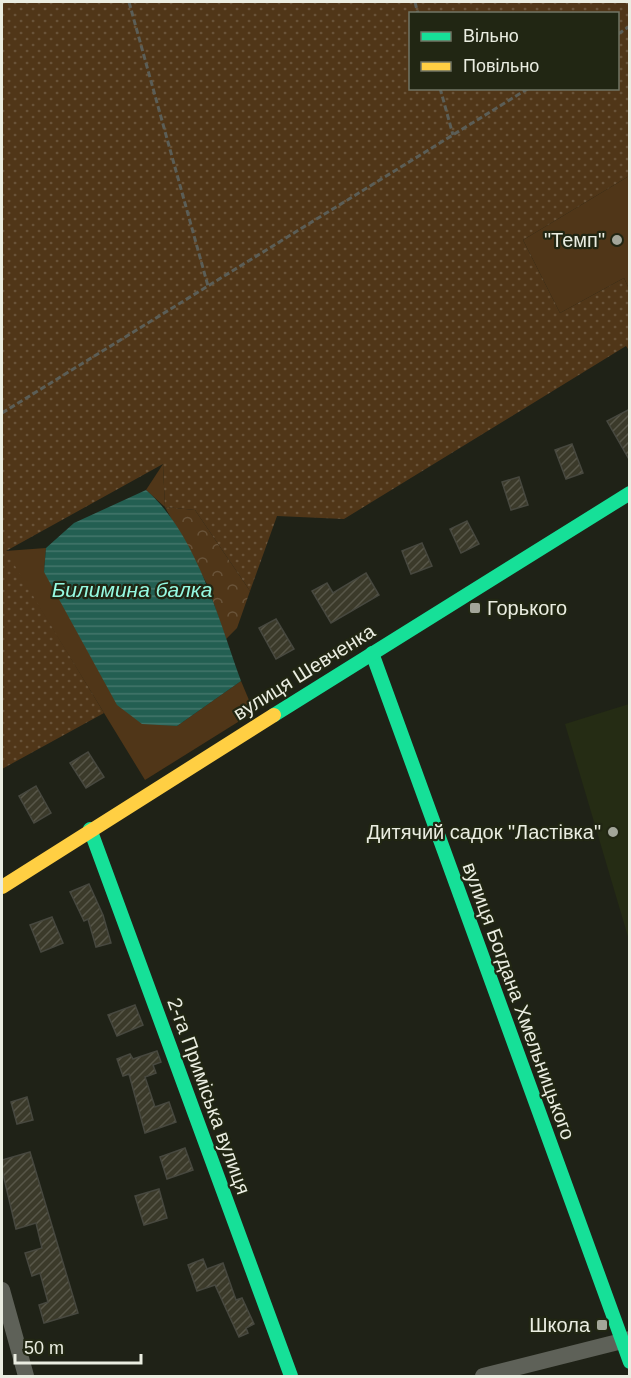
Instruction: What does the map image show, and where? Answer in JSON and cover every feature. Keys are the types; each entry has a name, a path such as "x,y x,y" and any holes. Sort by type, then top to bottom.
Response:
{"street":[{"name":"вулиця Шевченка","path":"2,887 90,829 630,493"},
{"name":"вулиця Богдана Хмельницького","path":"372,653 626,1341 630,1362"},
{"name":"2-га Приміська вулиця","path":"90,829 291,1377"},
{"path":"2,1290 26,1377"},
{"path":"483,1377 626,1341"}],"path":[{"path":"129,2 208,286"},
{"path":"441,90 453,135"},
{"path":"2,413 526,90"}],"shaded area":[{"name":"Дитячий садок \"Ластівка\"","path":"629,704 629,940 565,724"}],"green space":[{"path":"2,2 629,2 629,176 523,240 560,313 624,278 629,289 630,352 626,346 344,519 277,516 250,591 195,510 165,507 163,464 6,551 104,713 2,769"},
{"path":"629,176 629,289 624,278 560,313 523,240"},
{"path":"163,464 165,507 146,490"},
{"path":"165,507 195,510 250,591 237,628 226,639 207,584"},
{"path":"46,548 44,572 177,726 241,681 254,712 145,780 5,551"}],"water":[{"name":"Билимина балка","path":"146,490 164,508 192,553 214,605 241,681 177,726 142,724 117,705 44,572 46,548 74,523"}],"building":[{"path":"630,409 630,461 607,421"},
{"path":"572,444 583,473 566,479 555,450"},
{"path":"519,477 528,505 511,510 502,482"},
{"path":"467,521 479,544 461,553 450,529"},
{"path":"422,543 432,566 411,574 402,551"},
{"path":"366,573 379,595 331,623 312,591 327,583 333,593"},
{"path":"276,619 294,649 276,659 259,628"},
{"path":"88,752 104,777 86,788 70,763"},
{"path":"36,786 51,813 34,823 19,796"},
{"path":"89,884 103,915 111,943 96,947 88,919 84,921 70,892"},
{"path":"52,917 63,943 41,952 30,925"},
{"path":"135,1005 143,1025 117,1036 108,1015"},
{"path":"157,1051 161,1062 153,1065 156,1073 145,1077 155,1107 169,1102 176,1122 145,1133 129,1074 123,1076 117,1059 130,1054 133,1059"},
{"path":"27,1097 33,1120 17,1124 11,1102"},
{"path":"185,1148 193,1170 167,1179 160,1157"},
{"path":"30,1152 78,1313 44,1323 39,1305 48,1302 40,1273 32,1276 25,1253 42,1248 36,1223 16,1229 2,1170 2,1160"},
{"path":"159,1189 167,1218 144,1225 135,1196"},
{"path":"203,1259 207,1269 223,1263 236,1300 242,1298 254,1324 246,1328 248,1333 239,1337 215,1285 197,1291 188,1265"}],"traffic: fast":[{"path":"274,715 630,493"},
{"path":"372,653 630,1362"},
{"path":"90,829 291,1376"}],"traffic: slow":[{"path":"2,887 274,715"}],"place":[{"name":"\"Темп\"","path":"617,240"},
{"name":"Горького","path":"475,608"},
{"name":"Дитячий садок \"Ластівка\"","path":"613,832"},
{"name":"Школа","path":"602,1325"}]}
